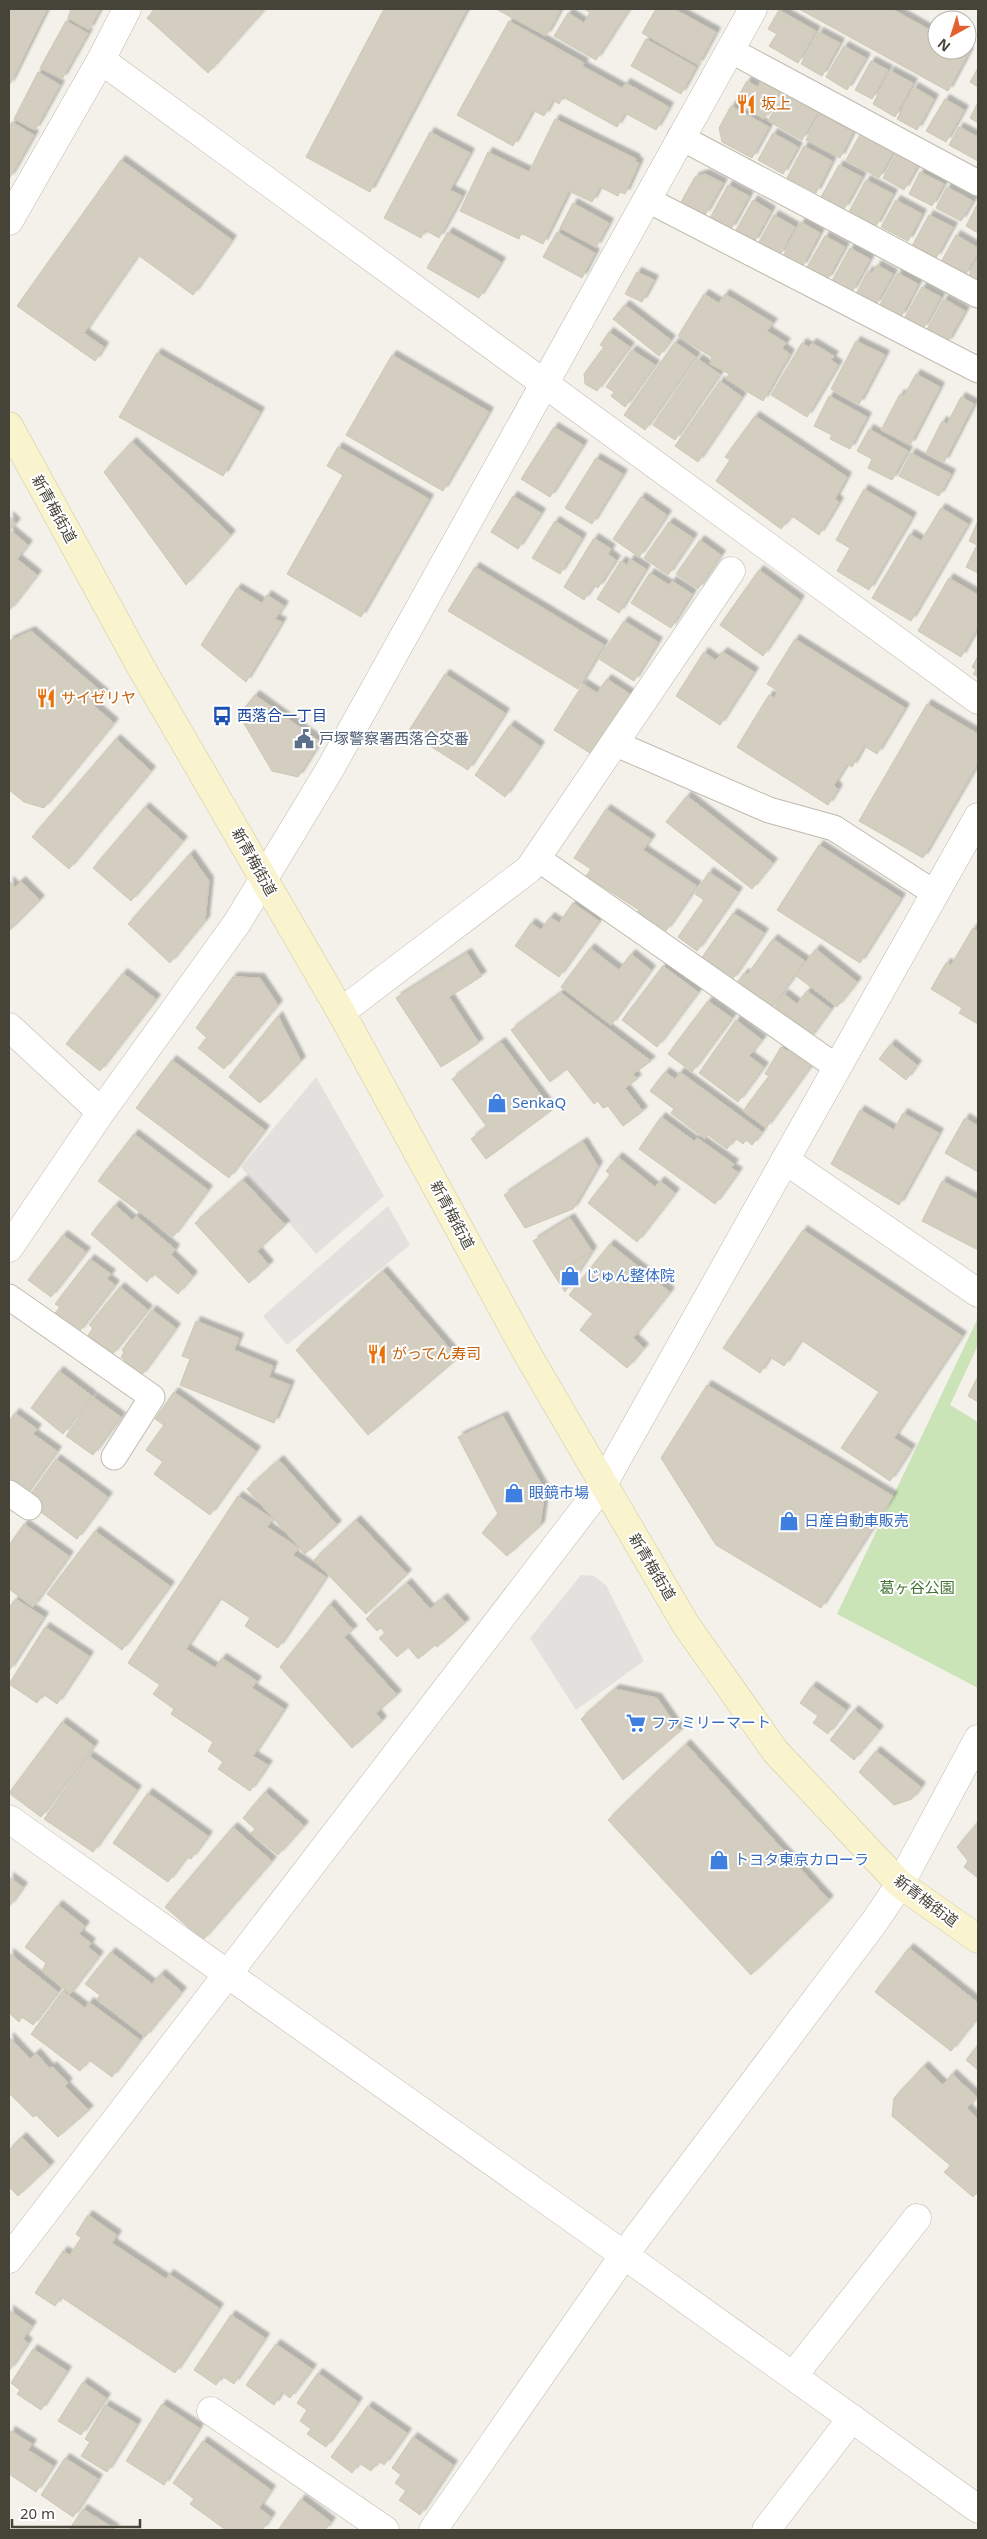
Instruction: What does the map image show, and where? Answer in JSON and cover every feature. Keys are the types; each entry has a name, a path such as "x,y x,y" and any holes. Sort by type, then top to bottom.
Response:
{"main road":[{"name":"新青梅街道","path":"9,426 142,669 341,1012 528,1355 602,1486 686,1625 775,1751 900,1884 978,1939"}],"street":[{"path":"9,220 101,60 127,9"},
{"path":"9,1248 101,1112 236,923 330,769 680,137 753,9"},
{"path":"101,60 543,384 743,553 978,700"},
{"path":"341,1012 529,869 743,553"},
{"path":"9,2259 602,1486 978,817"},
{"path":"9,1027 101,1112"},
{"path":"785,1160 978,1293"},
{"path":"433,2530 624,2255 875,1921 900,1884 978,1739"},
{"path":"9,1819 624,2255 978,2509"},
{"path":"793,2376 917,2218"},
{"path":"211,2411 385,2530"},
{"path":"766,2530 852,2418"}],"lane":[{"path":"730,50 978,183"},
{"path":"680,137 978,294"},
{"path":"646,199 978,370"},
{"path":"614,743 768,810 834,828 936,894"},
{"path":"537,858 838,1068"},
{"path":"9,1297 152,1397 114,1456"}],"green space":[{"name":"葛ヶ谷公園","path":"978,1318 978,1345 950,1405 978,1422 978,1688 837,1614"}],"shaded area":[{"path":"316,1077 384,1196 316,1254 241,1167"},
{"path":"388,1206 410,1245 287,1345 263,1316"},
{"path":"581,1575 594,1576 606,1585 644,1661 576,1710 530,1638"}],"building":[{"path":"9,9 47,9 9,86"},
{"path":"71,9 100,9 89,30 68,18"},
{"path":"155,9 265,9 208,73 147,18"},
{"path":"384,9 467,9 370,192 306,157"},
{"path":"496,9 557,9 560,11 546,36"},
{"path":"584,9 629,9 596,60 554,36 568,13 584,23 590,12"},
{"path":"656,9 674,9 716,32 698,65 642,33"},
{"path":"799,9 892,9 927,28 927,60 965,60 948,91"},
{"path":"779,10 816,31 798,63 769,46 777,34 768,29"},
{"path":"66,21 88,33 62,79 40,68"},
{"path":"509,21 584,63 582,66 622,88 626,83 669,107 656,130 625,113 617,127 563,97 559,104 553,100 544,116 533,110 513,146 457,115"},
{"path":"819,32 840,43 822,76 801,64"},
{"path":"646,39 696,67 681,94 631,66"},
{"path":"844,46 866,58 847,90 826,77"},
{"path":"871,61 888,70 872,99 855,90"},
{"path":"978,68 978,87 970,82"},
{"path":"890,71 913,83 895,117 873,104"},
{"path":"38,72 60,85 35,130 14,119"},
{"path":"747,81 758,87 761,81 779,92 764,119 735,102"},
{"path":"914,87 934,99 917,130 897,119"},
{"path":"786,90 802,99 800,102 818,112 802,140 768,121"},
{"path":"945,99 964,110 946,142 926,131"},
{"path":"978,102 978,123 970,118"},
{"path":"731,106 769,127 752,158 722,142 719,128"},
{"path":"820,114 853,132 840,158 806,140"},
{"path":"555,119 636,159 635,161 639,163 625,194 620,192 618,196 600,187 592,202 569,191 543,244 521,233 519,239 460,211 488,152 529,172"},
{"path":"12,122 34,135 9,179 9,128"},
{"path":"959,127 978,137 978,161 949,145"},
{"path":"430,132 470,153 450,190 462,196 439,238 425,230 421,238 384,218"},
{"path":"773,133 798,147 783,174 758,160"},
{"path":"861,133 894,151 879,178 846,160"},
{"path":"804,146 832,161 816,193 787,178"},
{"path":"897,153 918,165 904,190 883,178"},
{"path":"121,160 232,240 193,295 138,255 84,333 104,347 95,361 17,306"},
{"path":"839,165 862,177 844,209 821,197"},
{"path":"920,172 944,184 932,206 909,194"},
{"path":"705,174 723,183 705,215 681,202 695,177"},
{"path":"866,180 893,194 876,226 849,212"},
{"path":"728,185 749,196 731,229 710,218"},
{"path":"947,187 973,201 961,221 936,208"},
{"path":"753,200 771,211 754,242 735,232"},
{"path":"896,200 922,214 908,241 881,227"},
{"path":"573,203 609,223 596,247 560,228"},
{"path":"978,203 978,233 966,226"},
{"path":"774,215 795,227 780,255 758,244"},
{"path":"929,215 953,227 936,258 912,246"},
{"path":"801,222 820,233 802,267 783,256"},
{"path":"448,232 501,262 479,298 427,268"},
{"path":"557,232 595,253 582,278 543,257"},
{"path":"956,235 978,248 978,253 965,276 941,262"},
{"path":"825,236 845,247 827,280 806,269"},
{"path":"850,248 870,259 852,292 832,281"},
{"path":"978,259 978,280 969,275"},
{"path":"877,265 893,274 876,305 856,294 868,271 872,273"},
{"path":"637,272 654,280 642,302 625,294"},
{"path":"898,273 918,284 901,317 880,305"},
{"path":"922,287 941,297 923,329 904,319"},
{"path":"704,294 719,303 725,294 773,323 767,331 786,343 782,348 790,354 763,401 726,379 729,374 710,364 712,357 678,336"},
{"path":"944,299 965,311 947,343 926,331"},
{"path":"625,305 671,340 659,356 613,319"},
{"path":"609,332 630,347 597,391 585,384 584,374 604,347 600,345"},
{"path":"856,341 885,355 859,404 831,389"},
{"path":"675,342 696,357 645,430 624,415"},
{"path":"802,343 809,347 812,343 834,356 831,360 838,365 807,417 771,395"},
{"path":"632,350 655,365 625,407 611,396 614,392 606,387"},
{"path":"157,353 260,412 223,476 119,417"},
{"path":"392,355 489,412 443,491 346,435"},
{"path":"698,359 720,374 675,440 653,425"},
{"path":"916,374 940,387 910,445 881,430 900,394 904,396"},
{"path":"720,381 742,397 698,462 675,446"},
{"path":"829,396 867,417 850,449 830,439 832,435 814,426"},
{"path":"961,397 974,404 944,462 926,453 942,421 947,424"},
{"path":"755,416 847,477 835,499 839,502 819,535 792,516 781,529 716,481 730,460 725,457"},
{"path":"554,427 583,445 550,497 521,479"},
{"path":"869,429 908,451 892,480 868,468 872,459 857,451"},
{"path":"132,442 231,535 186,585 104,472"},
{"path":"338,447 429,499 361,617 287,574 343,475 327,466"},
{"path":"911,453 951,474 939,496 899,476"},
{"path":"596,458 623,474 592,524 565,508"},
{"path":"864,489 912,517 869,590 837,571 850,548 836,540"},
{"path":"513,496 541,513 518,549 491,532"},
{"path":"641,497 667,515 639,557 613,539"},
{"path":"941,508 968,524 911,621 872,598 910,534 921,541"},
{"path":"9,516 16,523 10,530 28,545 17,559 37,575 9,611"},
{"path":"555,521 582,538 560,574 532,558"},
{"path":"978,521 978,573 966,567 977,545 969,541"},
{"path":"669,522 693,538 668,575 644,558"},
{"path":"594,538 611,549 608,554 616,560 598,588 594,585 584,600 564,587"},
{"path":"700,540 721,555 698,589 676,574"},
{"path":"630,559 646,569 619,613 597,599 621,561 627,565"},
{"path":"475,567 604,645 578,689 448,611"},
{"path":"759,570 800,600 763,656 720,625"},
{"path":"650,573 669,585 672,581 692,594 671,628 631,603"},
{"path":"949,578 978,595 978,627 961,657 918,631"},
{"path":"237,588 262,603 267,595 284,606 275,619 282,622 246,682 201,645"},
{"path":"624,621 658,642 634,681 599,659"},
{"path":"31,631 104,694 94,706 114,723 44,808 24,802 9,790 9,641"},
{"path":"795,639 905,708 877,754 864,746 852,767 847,764 834,785 838,789 828,805 737,747 769,695 774,698 778,691 767,684"},
{"path":"704,652 715,660 723,652 754,672 720,725 676,696"},
{"path":"978,656 978,677 973,674 976,670 972,667"},
{"path":"445,674 505,713 468,770 408,732"},
{"path":"607,679 633,696 593,755 554,730 583,684 597,693"},
{"path":"255,695 320,742 298,777 272,771 239,715"},
{"path":"927,704 978,734 978,763 923,858 859,821"},
{"path":"510,725 540,746 505,797 475,775"},
{"path":"116,739 151,771 69,869 32,837"},
{"path":"687,796 773,863 752,889 666,822"},
{"path":"145,807 183,841 131,901 93,868"},
{"path":"606,809 651,839 643,850 697,886 666,931 653,922 650,925 635,915 639,910 586,876 591,869 574,858"},
{"path":"819,845 901,898 860,963 777,910"},
{"path":"190,854 209,881 205,921 170,963 128,924"},
{"path":"709,872 738,892 697,951 678,937 704,900 695,894"},
{"path":"9,881 15,887 21,881 40,900 9,931"},
{"path":"573,903 599,921 559,977 515,946 531,923 541,930 550,917 559,923"},
{"path":"733,913 764,933 732,980 701,959"},
{"path":"973,928 978,931 978,1024 959,1013 962,1008 931,989 946,963 951,965"},
{"path":"773,939 805,961 770,1010 735,986 744,973 747,975"},
{"path":"590,948 619,970 631,954 651,970 611,1025 561,987"},
{"path":"816,949 857,982 837,1007 795,975"},
{"path":"467,953 482,976 449,997 479,1043 441,1067 396,998"},
{"path":"663,966 698,992 657,1047 622,1020"},
{"path":"123,973 156,999 100,1071 66,1044"},
{"path":"233,977 260,978 278,1005 224,1069 198,1048 207,1038 196,1028"},
{"path":"807,991 831,1009 809,1039 781,1018 784,1014 775,1007 784,994 797,1004"},
{"path":"561,993 651,1061 633,1074 637,1079 625,1088 643,1111 623,1126 608,1106 603,1108 598,1101 594,1104 567,1069 550,1082 511,1030"},
{"path":"708,1001 732,1018 692,1072 668,1054"},
{"path":"278,1016 301,1061 260,1103 229,1077"},
{"path":"736,1020 762,1040 749,1056 764,1067 738,1102 699,1073"},
{"path":"501,1042 552,1110 486,1159 471,1139 487,1127 452,1079"},
{"path":"891,1044 917,1065 906,1080 879,1059"},
{"path":"781,1047 787,1051 789,1048 812,1064 766,1128 743,1111 769,1076 765,1074"},
{"path":"172,1060 265,1130 229,1178 136,1108"},
{"path":"665,1072 675,1079 680,1072 762,1132 752,1145 746,1140 743,1144 735,1138 727,1149 708,1135 705,1139 671,1113 674,1109 650,1091"},
{"path":"860,1110 894,1130 903,1113 939,1133 899,1205 831,1164"},
{"path":"661,1117 694,1141 697,1138 734,1164 731,1168 738,1172 715,1204 639,1149"},
{"path":"965,1118 978,1126 978,1172 945,1153"},
{"path":"134,1134 208,1190 173,1237 98,1181"},
{"path":"583,1142 598,1166 573,1209 525,1228 504,1195"},
{"path":"618,1157 655,1187 660,1181 675,1193 637,1242 588,1203 610,1175 606,1171"},
{"path":"243,1180 285,1225 257,1251 269,1265 249,1283 195,1223"},
{"path":"942,1181 978,1200 978,1250 922,1221"},
{"path":"115,1205 132,1220 136,1216 175,1249 171,1255 193,1276 178,1294 153,1273 147,1282 91,1234"},
{"path":"570,1218 592,1251 554,1275 533,1241"},
{"path":"803,1230 962,1336 894,1438 911,1449 890,1481 841,1448 879,1392 801,1340 784,1366 770,1357 760,1373 723,1348"},
{"path":"63,1235 86,1252 51,1297 28,1280"},
{"path":"610,1244 670,1292 633,1338 644,1348 627,1368 580,1330 593,1314 569,1295"},
{"path":"592,1251 565,1292 554,1275"},
{"path":"90,1259 111,1274 107,1279 115,1285 79,1332 55,1313 60,1307 55,1304"},
{"name":"がってん寿司","path":"383,1271 458,1358 368,1435 296,1350"},
{"path":"120,1287 148,1310 112,1355 88,1335 93,1328 89,1325"},
{"path":"152,1310 176,1328 141,1376 123,1364 125,1361 121,1357 124,1352 122,1350"},
{"path":"196,1321 239,1338 234,1350 273,1366 269,1377 290,1385 274,1423 180,1385 190,1359 182,1356"},
{"path":"59,1371 92,1396 63,1434 31,1408"},
{"path":"978,1376 978,1402 968,1396"},
{"name":"日産自動車販売","path":"707,1385 893,1496 821,1608 716,1545 661,1458"},
{"path":"174,1392 256,1451 210,1515 154,1474 163,1462 146,1450 164,1425 155,1419"},
{"path":"93,1397 121,1417 93,1455 66,1436"},
{"path":"15,1413 37,1429 33,1434 57,1451 25,1496 9,1484 9,1421"},
{"path":"503,1416 545,1491 540,1526 507,1556 482,1533 498,1514 458,1437"},
{"path":"56,1459 108,1497 77,1539 26,1501"},
{"path":"279,1460 337,1525 305,1554 247,1489"},
{"path":"238,1496 273,1519 267,1527 299,1548 293,1555 326,1577 278,1648 245,1626 250,1618 220,1598 186,1649 215,1668 222,1658 257,1681 252,1688 284,1709 253,1756 268,1765 250,1791 218,1769 223,1762 208,1751 213,1742 171,1714 174,1709 153,1694 160,1685 128,1663"},
{"path":"356,1520 407,1574 366,1614 314,1560"},
{"path":"24,1524 69,1556 33,1607 9,1589 9,1545"},
{"path":"95,1531 170,1586 122,1650 47,1594"},
{"path":"407,1583 430,1609 443,1598 465,1623 437,1647 435,1645 418,1659 408,1647 397,1657 379,1638 385,1633 381,1628 377,1631 366,1619"},
{"path":"16,1599 44,1617 9,1671 9,1607"},
{"path":"330,1604 353,1630 344,1637 397,1695 376,1713 382,1721 352,1748 280,1667"},
{"path":"45,1627 89,1656 57,1704 43,1694 37,1703 9,1684"},
{"path":"812,1686 846,1710 828,1734 813,1723 818,1716 800,1703"},
{"path":"615,1689 657,1698 680,1731 623,1780 581,1719"},
{"path":"854,1710 879,1730 854,1760 830,1740"},
{"path":"62,1722 94,1746 41,1817 9,1793"},
{"name":"トヨタ東京カローラ","path":"686,1744 829,1900 751,1975 608,1820"},
{"path":"876,1751 921,1787 912,1799 894,1805 859,1772"},
{"path":"89,1756 137,1790 93,1852 44,1819"},
{"path":"265,1792 304,1826 278,1855 251,1833 255,1829 243,1818"},
{"path":"148,1793 208,1836 191,1859 187,1857 168,1882 113,1843"},
{"path":"978,1822 978,1878 964,1867 968,1861 957,1847"},
{"path":"233,1827 272,1861 203,1940 165,1907"},
{"path":"9,1877 23,1887 9,1907"},
{"path":"58,1905 85,1926 79,1934 91,1943 88,1947 99,1956 70,1994 42,1971 46,1963 25,1947"},
{"path":"909,1948 978,2003 978,2017 951,2051 875,1992"},
{"path":"111,1952 152,1984 161,1974 182,1992 145,2037 97,1999 100,1995 85,1984"},
{"path":"9,1953 58,1992 33,2025 22,2017 19,2022 9,2013"},
{"path":"63,1991 85,2008 89,2002 140,2040 112,2077 89,2060 80,2071 31,2034"},
{"path":"9,2037 30,2059 36,2053 50,2069 52,2066 68,2083 65,2086 89,2110 58,2137 36,2115 33,2117 9,2093"},
{"path":"978,2045 978,2070 966,2060"},
{"path":"924,2066 943,2085 952,2074 977,2097 967,2108 978,2119 978,2192 973,2197 944,2172 951,2166 892,2116 894,2098"},
{"path":"22,2137 50,2166 18,2196 9,2187 9,2150"},
{"path":"88,2215 117,2235 112,2243 166,2279 169,2274 219,2308 175,2373 61,2297 55,2306 35,2293 63,2251 70,2255 81,2238 76,2234"},
{"path":"9,2310 32,2326 23,2339 28,2343 9,2371"},
{"path":"231,2315 265,2338 234,2384 222,2376 216,2385 194,2370"},
{"path":"276,2344 312,2369 290,2398 282,2392 274,2405 246,2385"},
{"path":"33,2349 67,2371 41,2410 17,2394 20,2390 11,2383"},
{"path":"318,2373 358,2402 326,2447 307,2434 311,2429 300,2421 307,2410 297,2403"},
{"path":"83,2382 106,2398 81,2435 58,2421"},
{"path":"162,2404 199,2428 164,2485 126,2461"},
{"path":"105,2405 137,2424 107,2472 81,2456 90,2442 85,2439"},
{"path":"368,2406 407,2433 384,2465 379,2461 371,2471 359,2463 352,2473 331,2457"},
{"path":"11,2431 32,2444 28,2450 53,2466 36,2492 9,2474 9,2435"},
{"path":"413,2437 453,2465 420,2515 399,2500 406,2491 395,2483 401,2475 392,2468"},
{"path":"203,2441 271,2490 259,2508 271,2517 262,2530 226,2530 190,2504 194,2499 173,2483"},
{"path":"65,2458 98,2479 73,2517 41,2495"},
{"path":"301,2499 331,2522 325,2530 278,2530"},
{"path":"83,2509 115,2529 69,2530"}],"place":[{"name":"坂上","path":"746,104"},
{"name":"サイゼリヤ","path":"46,698"},
{"name":"西落合一丁目","path":"222,716"},
{"name":"戸塚警察署西落合交番","path":"304,739"},
{"name":"SenkaQ","path":"497,1103"},
{"name":"じゅん整体院","path":"570,1276"},
{"name":"がってん寿司","path":"377,1354"},
{"name":"眼鏡市場","path":"514,1493"},
{"name":"日産自動車販売","path":"789,1521"},
{"name":"ファミリーマート","path":"636,1723"},
{"name":"トヨタ東京カローラ","path":"719,1860"}]}
